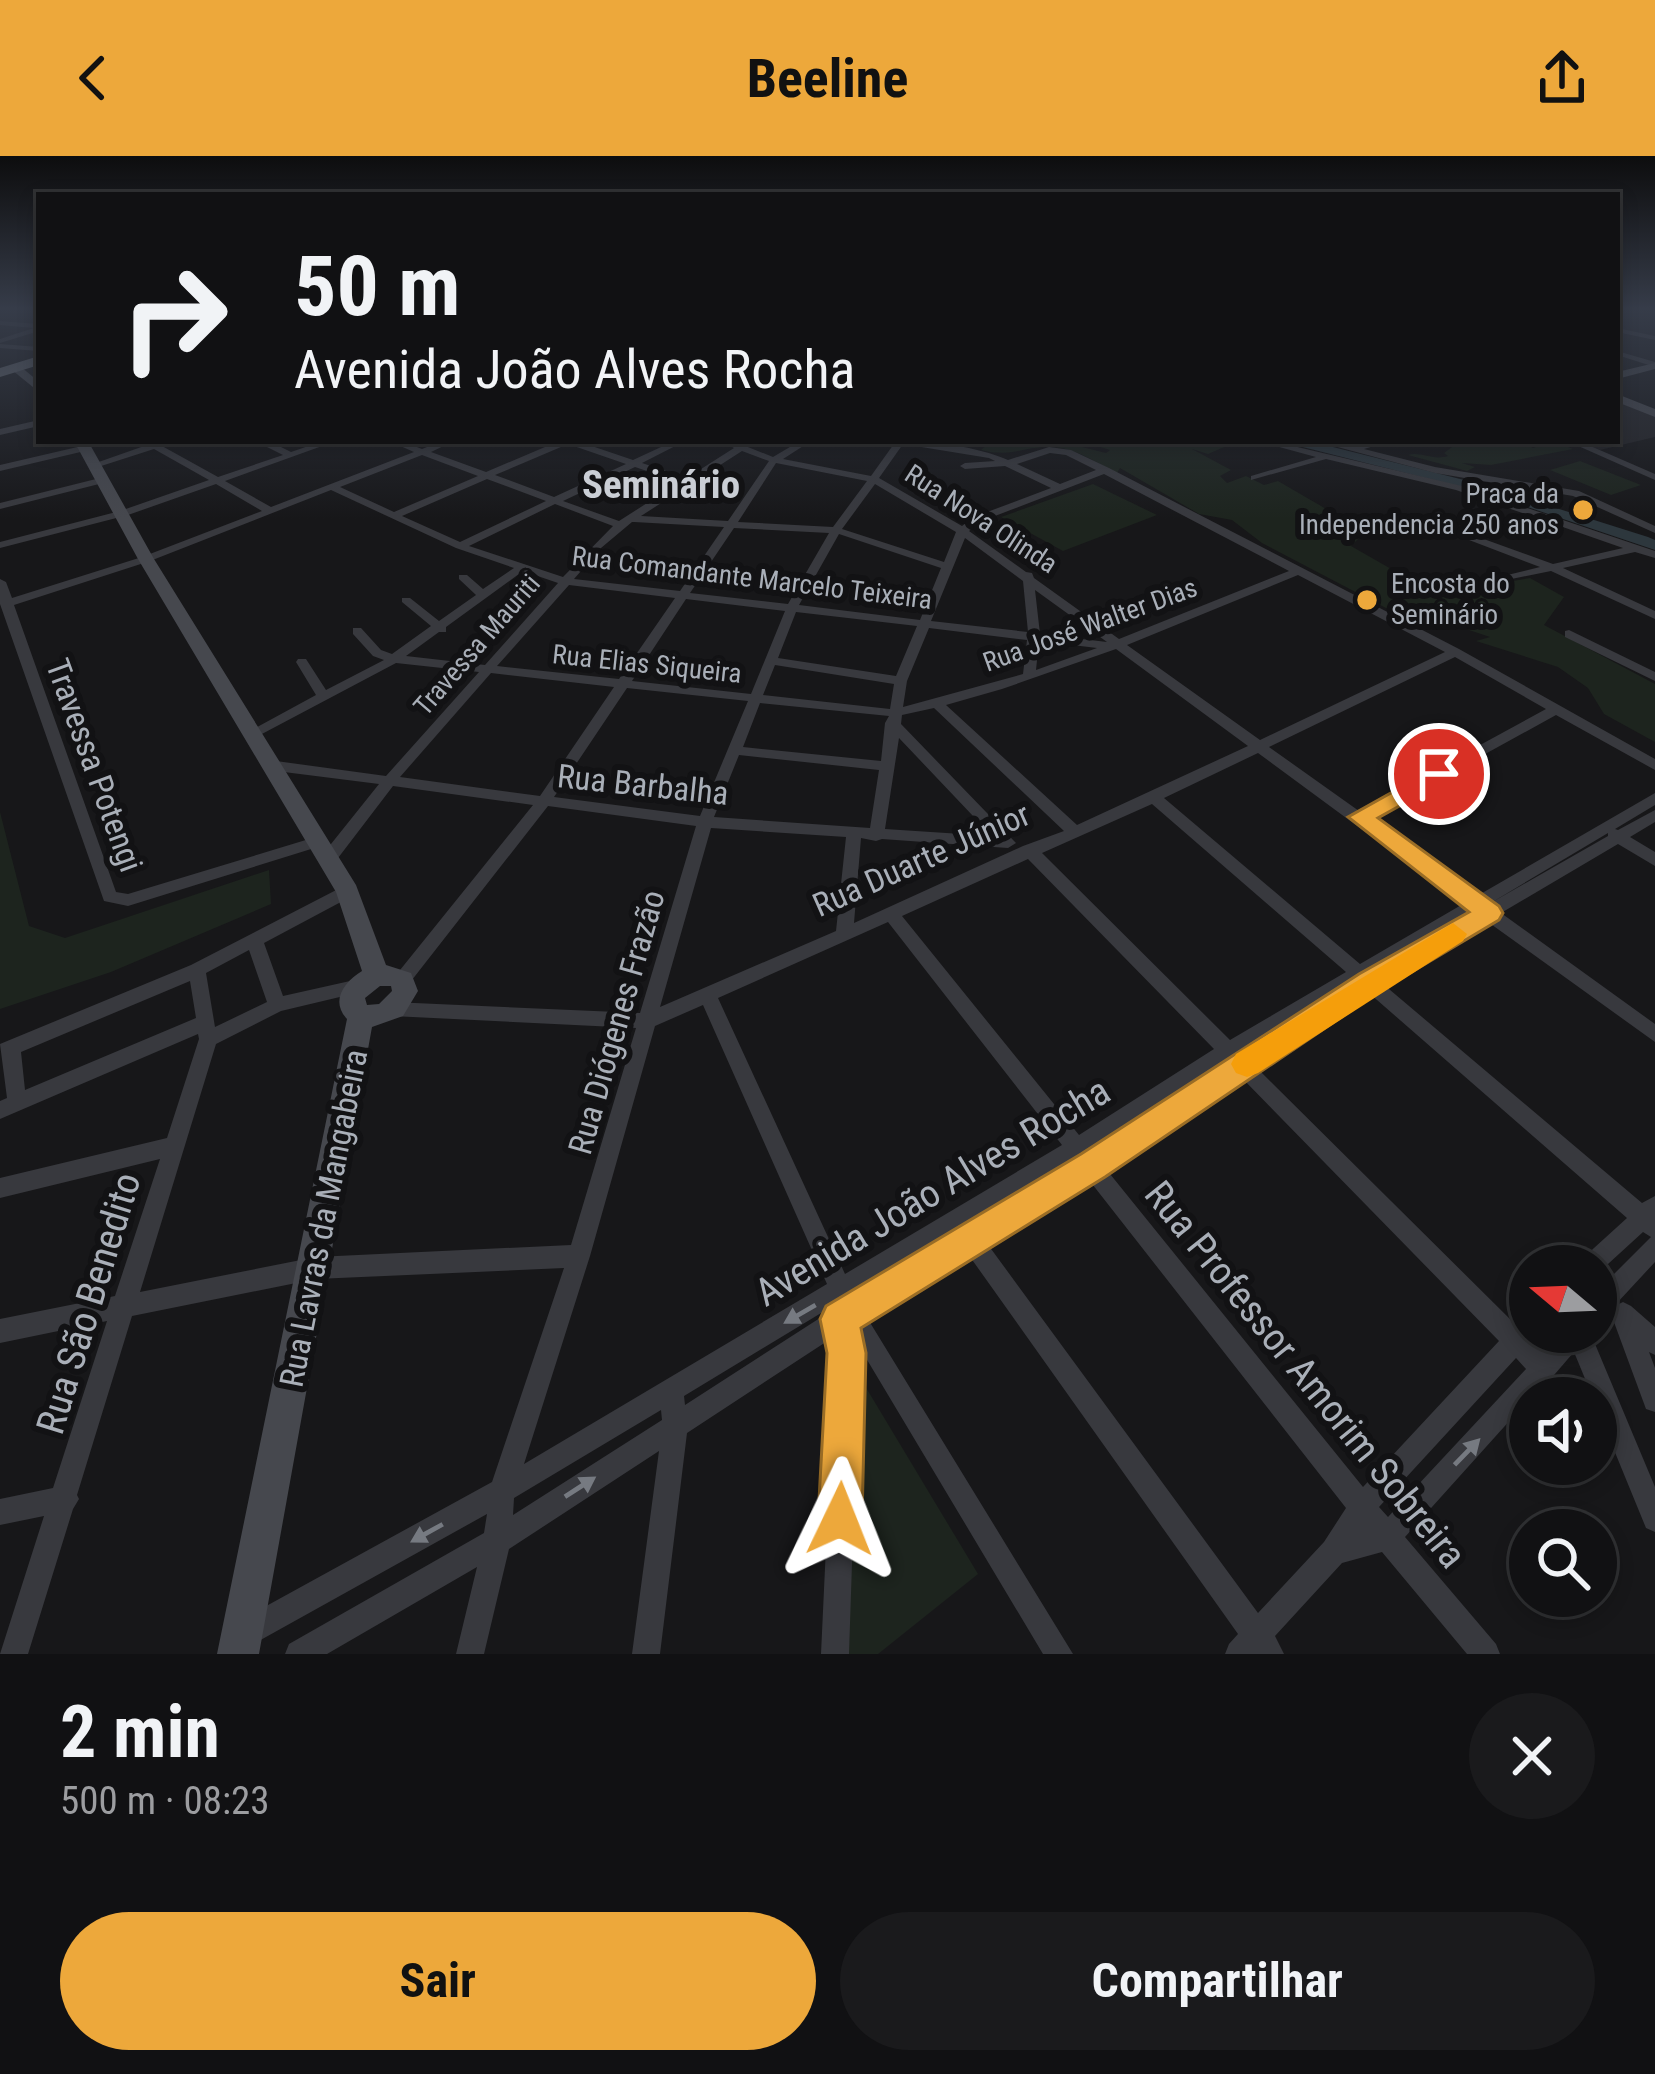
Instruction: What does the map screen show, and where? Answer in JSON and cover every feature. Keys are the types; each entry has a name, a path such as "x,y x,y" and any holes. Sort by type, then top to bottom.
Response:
{"street":[{"path":"1620,399 1655,413"},
{"path":"0,432 36,424"},
{"path":"0,468 84,444"},
{"name":"Rua Lavras da Mangabeira","path":"84,444 146,560 276,766 348,891 378,993 316,1268 240,1645"},
{"path":"0,506 101,472 150,444 270,511"},
{"path":"268,444 292,455"},
{"path":"0,545 124,513 323,444"},
{"path":"400,444 554,501 626,522 836,530 945,566"},
{"path":"6,604 146,560 442,444"},
{"path":"395,515 560,444"},
{"path":"576,444 686,481"},
{"path":"460,546 675,444"},
{"name":"Rua Nova Olinda","path":"734,444 774,460 873,479 962,531 1655,1034"},
{"path":"378,993 542,804 774,460 802,444"},
{"name":"Rua Diógenes Frazão","path":"470,1654 497,1541 502,1491 579,1256 705,822 792,608 836,530 899,444"},
{"path":"920,444 1012,463 1058,488"},
{"path":"971,452 979,444"},
{"path":"1274,444 1459,488 1655,555"},
{"path":"1330,444 1436,470 1576,494 1655,530"},
{"path":"1254,478 1375,444"},
{"path":"1577,444 1655,477"},
{"name":"Travessa Mauriti","path":"324,849 389,782 564,581 626,522 742,447"},
{"path":"965,466 1012,463 1048,450 1068,452 1455,652 1655,765"},
{"path":"875,836 901,681 962,531 973,521 1106,470"},
{"name":"Rua Comandante Marcelo Teixeira","path":"332,488 460,546 564,581 1116,643"},
{"path":"1427,522 1553,568 1655,615"},
{"path":"1491,582 1637,548"},
{"path":"255,732 394,659 442,629 519,569"},
{"name":"Rua José Walter Dias","path":"893,718 1116,643 1298,571"},
{"path":"1028,575 1034,636 1029,674"},
{"path":"463,577 484,596"},
{"name":"Travessa Potengi","path":"0,582 110,897 128,900 324,849"},
{"path":"406,600 442,629"},
{"path":"357,631 377,652 394,659"},
{"path":"1569,634 1655,677"},
{"name":"Rua Duarte Júnior","path":"9,1106 277,1005 378,993 648,1021 890,914 1018,849 1154,797 1455,652"},
{"name":"Rua Elias Siqueira","path":"394,659 893,718"},
{"path":"302,662 323,696"},
{"path":"772,662 901,681"},
{"path":"938,705 1073,830"},
{"path":"1360,817 1558,709"},
{"path":"893,718 1018,849 1509,1319"},
{"path":"733,750 884,766"},
{"name":"Rua Barbalha","path":"276,766 542,804 1018,849"},
{"path":"1154,797 1651,1217 1617,1245"},
{"name":"Avenida João Alves Rocha","path":"1613,833 1655,798"},
{"name":"Avenida João Alves Rocha","path":"299,1654 497,1541 844,1307 1237,1057 1483,908 1613,833 1655,815"},
{"path":"1613,833 1655,860"},
{"path":"844,934 854,835"},
{"path":"9,1106 6,1050 196,970 348,891"},
{"name":"Rua Professor Amorim Sobreira","path":"890,914 1362,1507 1486,1654"},
{"path":"254,939 277,1005"},
{"name":"Rua São Benedito","path":"14,1654 175,1147 207,1030 196,970"},
{"path":"708,995 844,1307 1059,1654"},
{"path":"0,1188 175,1147"},
{"path":"965,1230 1256,1648 1334,1552 1362,1507 1509,1346"},
{"path":"1617,1295 1655,1246"},
{"path":"0,1331 316,1268 579,1256"},
{"path":"835,1654 847,1353 844,1307"},
{"name":"Avenida João Alves Rocha","path":"240,1645 671,1390 844,1307"},
{"path":"1617,1314 1655,1343"},
{"path":"1617,1325 1655,1400"},
{"path":"1534,1353 1545,1371"},
{"path":"1334,1552 1387,1537 1560,1353"},
{"path":"1587,1353 1655,1520"},
{"path":"646,1654 675,1425 671,1390"},
{"path":"0,1512 66,1499"}],"shaded area":[{"path":"1620,402 1655,415 1655,437 1600,450 1585,444 1620,444"},
{"path":"988,444 1070,444 1106,453 1110,450 1091,444 1231,444 1208,454 1192,449 1231,470 1220,476 1227,483 1246,476 1264,485 1278,481 1340,517 1335,520 1344,528 1339,532 1358,539 1351,546 1400,574 1435,577 1461,590 1530,578 1564,597 1544,625 1655,684 1655,742 1604,714 1588,688 1558,667 1476,641 1490,637 1442,621 1407,619 1262,543 1232,520 1199,514 1120,468 1117,473 1060,448 981,450"},
{"path":"1291,444 1321,444 1480,484 1648,537 1655,540 1655,550 1489,494"},
{"path":"1456,444 1533,448 1560,444 1573,449 1491,465 1462,463 1475,467 1467,471 1408,455 1448,456 1444,453"},
{"path":"1580,461 1641,485 1611,495 1550,470"},
{"path":"1093,484 1157,515 1063,551 1001,517"},
{"path":"0,812 29,926 65,938 269,870 271,904 111,972 0,1009"},
{"path":"850,1361 978,1574 878,1654 849,1654"}],"slow traffic":[{"path":"1247,1064 1370,982 1453,934"}],"place":[{"name":"Praca da Independencia 250 anos","path":"1583,510"},
{"name":"Encosta do Seminário","path":"1367,600"}],"district":[{"name":"Seminário","path":"661,484"}],"route":[{"path":"840,1519 847,1353 840,1319 1093,1166 1370,982 1489,913 1360,817 1439,774"}]}
